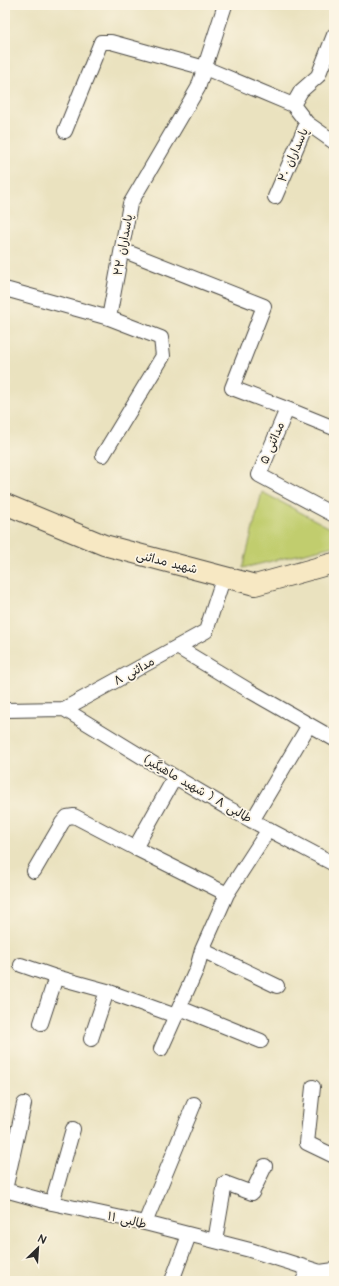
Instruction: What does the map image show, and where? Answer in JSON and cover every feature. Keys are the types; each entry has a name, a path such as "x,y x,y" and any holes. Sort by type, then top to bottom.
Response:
{"street":[{"name":"پاسداران ۲۲","path":"109,318 130,204 198,88 225,5"},
{"path":"65,131 101,42 111,42 205,68 293,105 301,91 318,76 334,34"},
{"name":"پاسداران ۲۰","path":"275,197 307,123 293,105"},
{"path":"307,123 334,142"},
{"name":"مدائنی ۵","path":"122,250 264,306 232,388 287,409 259,475 334,515"},
{"path":"5,289 109,318 161,338 163,356 103,455"},
{"path":"287,409 334,428"},
{"name":"شهید مدائنی","path":"5,504 104,546 255,585 334,563"},
{"name":"مدائنی ۸","path":"5,710 64,710 206,630 224,576"},
{"path":"177,647 250,691 334,738"},
{"name":"طالبی ۸ ( شهید ماهیگیر)","path":"64,710 175,777 334,864"},
{"path":"252,820 309,725"},
{"path":"135,848 175,777"},
{"path":"34,871 62,823 67,818 74,816 227,894"},
{"path":"161,1049 197,968 202,950 227,894 269,829"},
{"path":"202,950 277,986"},
{"path":"21,965 56,977 178,1012 261,1041"},
{"path":"41,1023 56,977"},
{"path":"91,1040 107,991"},
{"path":"313,1087 307,1143 334,1156"},
{"name":"طالبی ۱۱","path":"24,1104 5,1190 52,1203 145,1223 216,1241 306,1275 334,1270"},
{"path":"145,1223 194,1104"},
{"path":"52,1203 73,1129"},
{"path":"216,1241 225,1183 252,1193 265,1166"},
{"path":"173,1278 189,1235"}],"green space":[{"path":"262,492 334,530 334,546 243,568"}]}
